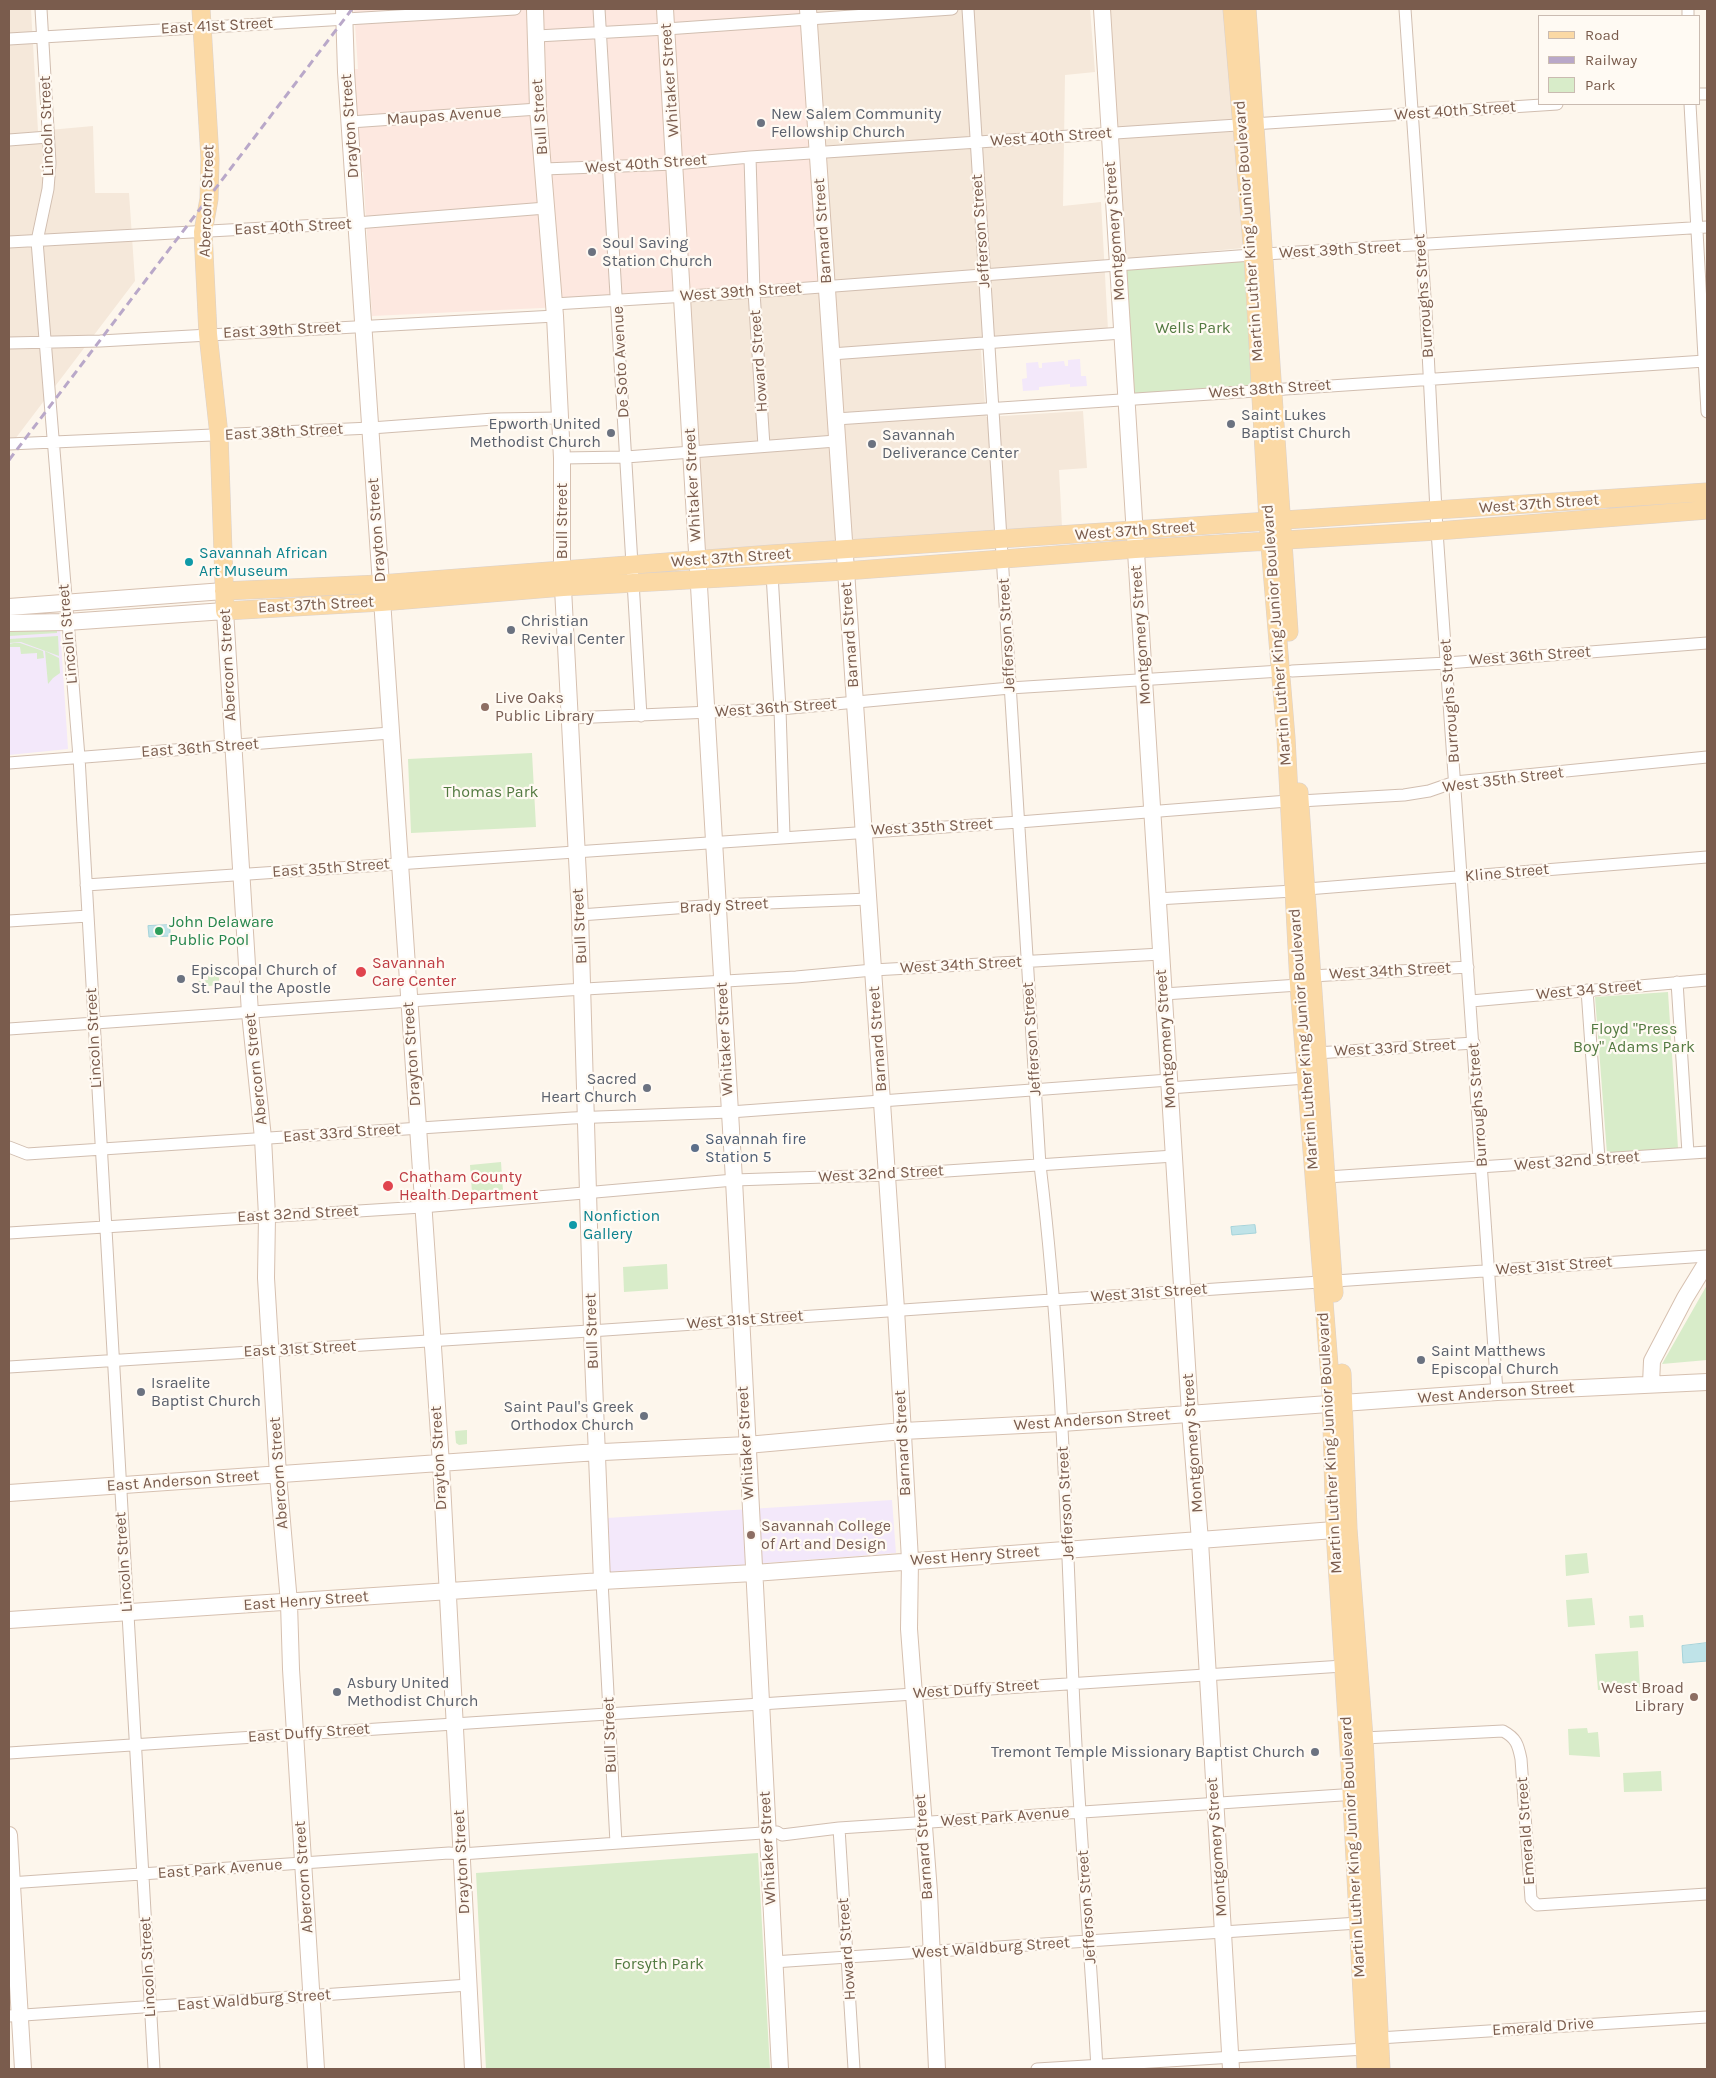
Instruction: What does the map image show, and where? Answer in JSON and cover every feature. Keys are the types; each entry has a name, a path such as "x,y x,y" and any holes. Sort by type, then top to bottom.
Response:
{"main road":[{"name":"Abercorn Street","path":"201,9 210,159 204,232 208,334 219,435 225,610 250,1014 263,1138 266,1278 278,1475 289,1603 295,1734 316,2069"},
{"name":"Bull Street","path":"536,9 538,109 554,310 562,458 562,569 580,915 592,1331 602,1581"},
{"name":"Whitaker Street","path":"665,9 734,1180 780,2069"},
{"name":"Montgomery Street","path":"1102,9 1134,541 1190,1413 1200,1541 1206,1674 1231,2063"},
{"name":"Martin Luther King Junior Boulevard","path":"1232,9 1248,124 1259,254 1274,520 1287,671 1306,980 1306,1078 1327,1281 1337,1404 1343,1666 1358,1794 1381,2069"},
{"name":"Martin Luther King Junior Boulevard","path":"1247,9 1248,124"},
{"name":"Barnard Street","path":"808,13 896,1309 910,1560 909,1629 922,1823 929,1892 930,1952 938,2069"},
{"name":"Drayton Street","path":"344,14 381,602 441,1464 473,2069"},
{"name":"West 37th Street","path":"563,587 1002,560 1274,520 1707,492"},
{"name":"West 37th Street","path":"562,569 632,566 1001,540 1276,541 1437,531 1707,510"},
{"name":"East 37th Street","path":"9,607 224,591 380,584 562,569"},
{"name":"East 37th Street","path":"9,623 68,622 225,610 381,602 563,587"},
{"name":"Martin Luther King Junior Boulevard","path":"1306,980 1316,1053 1327,1177 1327,1281"},
{"path":"1651,1384 1652,1361 1685,1298 1707,1262"},
{"name":"West Anderson Street","path":"597,1452 747,1445 903,1431 1062,1423 1497,1392 1707,1382"},
{"name":"East Anderson Street","path":"9,1494 119,1484 278,1475 597,1452"},
{"name":"Martin Luther King Junior Boulevard","path":"1341,1530 1364,1738 1358,1794 1358,1923 1366,2069"},
{"name":"West Henry Street","path":"602,1581 754,1573 910,1560 1341,1530"},
{"name":"East Henry Street","path":"9,1620 447,1593 602,1581"},
{"path":"9,1835 14,2016 24,2069"}],"street":[{"name":"Lincoln Street","path":"41,9 48,137 48,189 37,241 78,758 154,2069"},
{"name":"East 41st Street","path":"9,39 202,27 344,14 516,9"},
{"name":"De Soto Avenue","path":"599,9 641,716"},
{"path":"537,36 666,30 808,13 952,9"},
{"name":"Jefferson Street","path":"968,9 1040,1165 1048,1230 1062,1423 1073,1683 1097,2067"},
{"name":"Burroughs Street","path":"1405,9 1410,114 1430,379 1437,531 1497,1392"},
{"name":"West 40th Street","path":"544,170 675,164 817,152 1542,105"},
{"path":"1690,105 1703,227 1707,412"},
{"name":"Maupas Avenue","path":"350,122 538,109"},
{"path":"9,140 48,137"},
{"name":"Howard Street","path":"750,157 754,292 764,446"},
{"name":"East 40th Street","path":"9,242 356,223 546,208"},
{"name":"West 39th Street","path":"554,310 617,301 1118,266 1259,254 1421,246 1703,227"},
{"name":"East 39th Street","path":"9,343 100,341 363,326 554,310"},
{"path":"831,354 988,341 1122,333"},
{"name":"West 38th Street","path":"836,419 1705,361"},
{"name":"East 38th Street","path":"9,444 371,428 494,419 559,418"},
{"path":"562,458 626,457 836,441"},
{"path":"772,574 780,709 784,836"},
{"name":"West 36th Street","path":"571,718 780,709 1010,688 1447,663 1707,643"},
{"name":"East 36th Street","path":"9,763 390,733"},
{"name":"West 35th Street","path":"576,852 784,836 1019,822 1294,801 1404,795 1429,791 1455,782 1707,758"},
{"name":"East 35th Street","path":"86,885 576,852"},
{"name":"Kline Street","path":"1158,899 1300,890 1707,857"},
{"name":"Brady Street","path":"580,915 869,899"},
{"path":"9,921 88,916"},
{"name":"West 34th Street","path":"9,1029 250,1014 582,989 722,982 873,970 1161,954"},
{"name":"West 34th Street","path":"1164,994 1468,967"},
{"name":"West 34 Street","path":"1471,1001 1707,980"},
{"path":"1678,982 1688,1153"},
{"path":"1587,990 1599,1159"},
{"name":"West 33rd Street","path":"1316,1053 1474,1043"},
{"path":"587,1118 730,1112 1036,1089 1306,1078"},
{"name":"East 33rd Street","path":"9,1147 27,1154 587,1118"},
{"name":"West 32nd Street","path":"1327,1177 1707,1152"},
{"name":"West 32nd Street","path":"588,1193 734,1180 886,1175 1174,1156"},
{"name":"East 32nd Street","path":"9,1233 422,1207 588,1193"},
{"name":"West 31st Street","path":"592,1331 896,1309 1707,1256"},
{"name":"East 31st Street","path":"9,1367 592,1331"},
{"name":"Bull Street","path":"602,1581 610,1713 612,1844"},
{"name":"West Duffy Street","path":"610,1713 1343,1666"},
{"name":"East Duffy Street","path":"9,1753 610,1713"},
{"name":"Emerald Street","path":"1364,1738 1503,1731 1513,1736 1518,1744 1521,1758 1531,1899 1537,1905 1707,1894"},
{"name":"West Park Avenue","path":"612,1844 1358,1794"},
{"name":"Howard Street","path":"839,1828 854,2069"},
{"name":"East Park Avenue","path":"10,1883 449,1853 461,1854 612,1844"},
{"name":"West Waldburg Street","path":"773,1962 1358,1923"},
{"name":"East Waldburg Street","path":"14,2016 468,1985"},
{"name":"Emerald Drive","path":"1379,2038 1707,2017"},
{"path":"1037,2069 1231,2063 1365,2049"}],"shaded area":[{"path":"9,9 31,9 38,131 93,126 95,193 129,193 135,281 9,447"},
{"path":"354,9 803,9 828,286 542,308 372,316 363,172 359,172 354,69 358,69"},
{"path":"674,9 1090,9 1095,72 1065,75 1063,206 1101,202 1108,330 980,338 986,417 1083,411 1087,468 1059,470 1062,527 704,553"},
{"path":"1109,9 1236,9 1254,247 1126,259"},
{"path":"1080,359 1081,376 1086,376 1087,386 1070,387 1070,384 1039,387 1039,390 1023,391 1022,379 1027,378 1026,363 1038,362 1039,368 1042,368 1042,363 1064,361 1065,366 1068,366 1068,360"},
{"path":"60,626 68,749 9,755 9,631"},
{"name":"Savannah College of Art and Design","path":"892,1500 896,1553 610,1575 607,1518"}],"green space":[{"name":"Wells Park","path":"1257,260 1265,387 1129,396 1121,269"},
{"path":"57,627 57,633 9,636 9,631"},
{"path":"58,636 59,656 21,642 9,643 9,639"},
{"path":"20,643 43,651 44,658 37,659 37,653 21,654 20,647 9,647 9,644"},
{"path":"45,651 59,658 60,673 48,684"},
{"name":"Thomas Park","path":"532,753 536,827 411,833 408,759"},
{"path":"219,975 219,985 198,987 197,981 208,980 208,976"},
{"name":"Floyd \"Press Boy\" Adams Park","path":"1668,992 1678,1148 1607,1154 1595,997"},
{"path":"501,1162 503,1191 472,1193 470,1165"},
{"path":"667,1264 668,1289 624,1292 623,1267"},
{"path":"1707,1285 1707,1360 1662,1364"},
{"path":"467,1430 467,1444 459,1445 456,1443 455,1431"},
{"path":"1587,1553 1589,1573 1566,1576 1565,1555"},
{"path":"1592,1598 1595,1625 1568,1627 1566,1600"},
{"path":"1643,1615 1644,1627 1630,1628 1629,1616"},
{"path":"1638,1651 1640,1687 1598,1690 1595,1654"},
{"path":"1587,1728 1588,1733 1598,1732 1600,1757 1569,1755 1568,1729"},
{"path":"1661,1771 1662,1791 1624,1792 1623,1773"},
{"name":"Forsyth Park","path":"758,1853 770,2069 486,2069 476,1873"}],"water":[{"name":"John Delaware Public Pool","path":"170,925 170,936 149,937 148,926"},
{"path":"1255,1225 1256,1233 1232,1235 1231,1227"},
{"path":"1707,1643 1707,1661 1683,1663 1682,1646"}],"railway":[{"path":"9,460 352,9"}],"place":[{"name":"New Salem Community Fellowship Church","path":"761,123"},
{"name":"Soul Saving Station Church","path":"592,252"},
{"name":"Saint Lukes Baptist Church","path":"1231,424"},
{"name":"Epworth United Methodist Church","path":"611,433"},
{"name":"Savannah Deliverance Center","path":"872,444"},
{"name":"Savannah African Art Museum","path":"189,562"},
{"name":"Christian Revival Center","path":"511,630"},
{"name":"Live Oaks Public Library","path":"485,707"},
{"name":"John Delaware Public Pool","path":"159,931"},
{"name":"Savannah Care Center","path":"361,972"},
{"name":"Episcopal Church of St. Paul the Apostle","path":"181,979"},
{"name":"Sacred Heart Church","path":"647,1088"},
{"name":"Savannah fire Station 5","path":"695,1148"},
{"name":"Chatham County Health Department","path":"388,1186"},
{"name":"Nonfiction Gallery","path":"573,1225"},
{"name":"Saint Matthews Episcopal Church","path":"1421,1360"},
{"name":"Israelite Baptist Church","path":"141,1392"},
{"name":"Saint Paul's Greek Orthodox Church","path":"644,1416"},
{"name":"Savannah College of Art and Design","path":"751,1535"},
{"name":"Asbury United Methodist Church","path":"337,1692"},
{"name":"West Broad Library","path":"1694,1697"},
{"name":"Tremont Temple Missionary Baptist Church","path":"1315,1752"}]}
